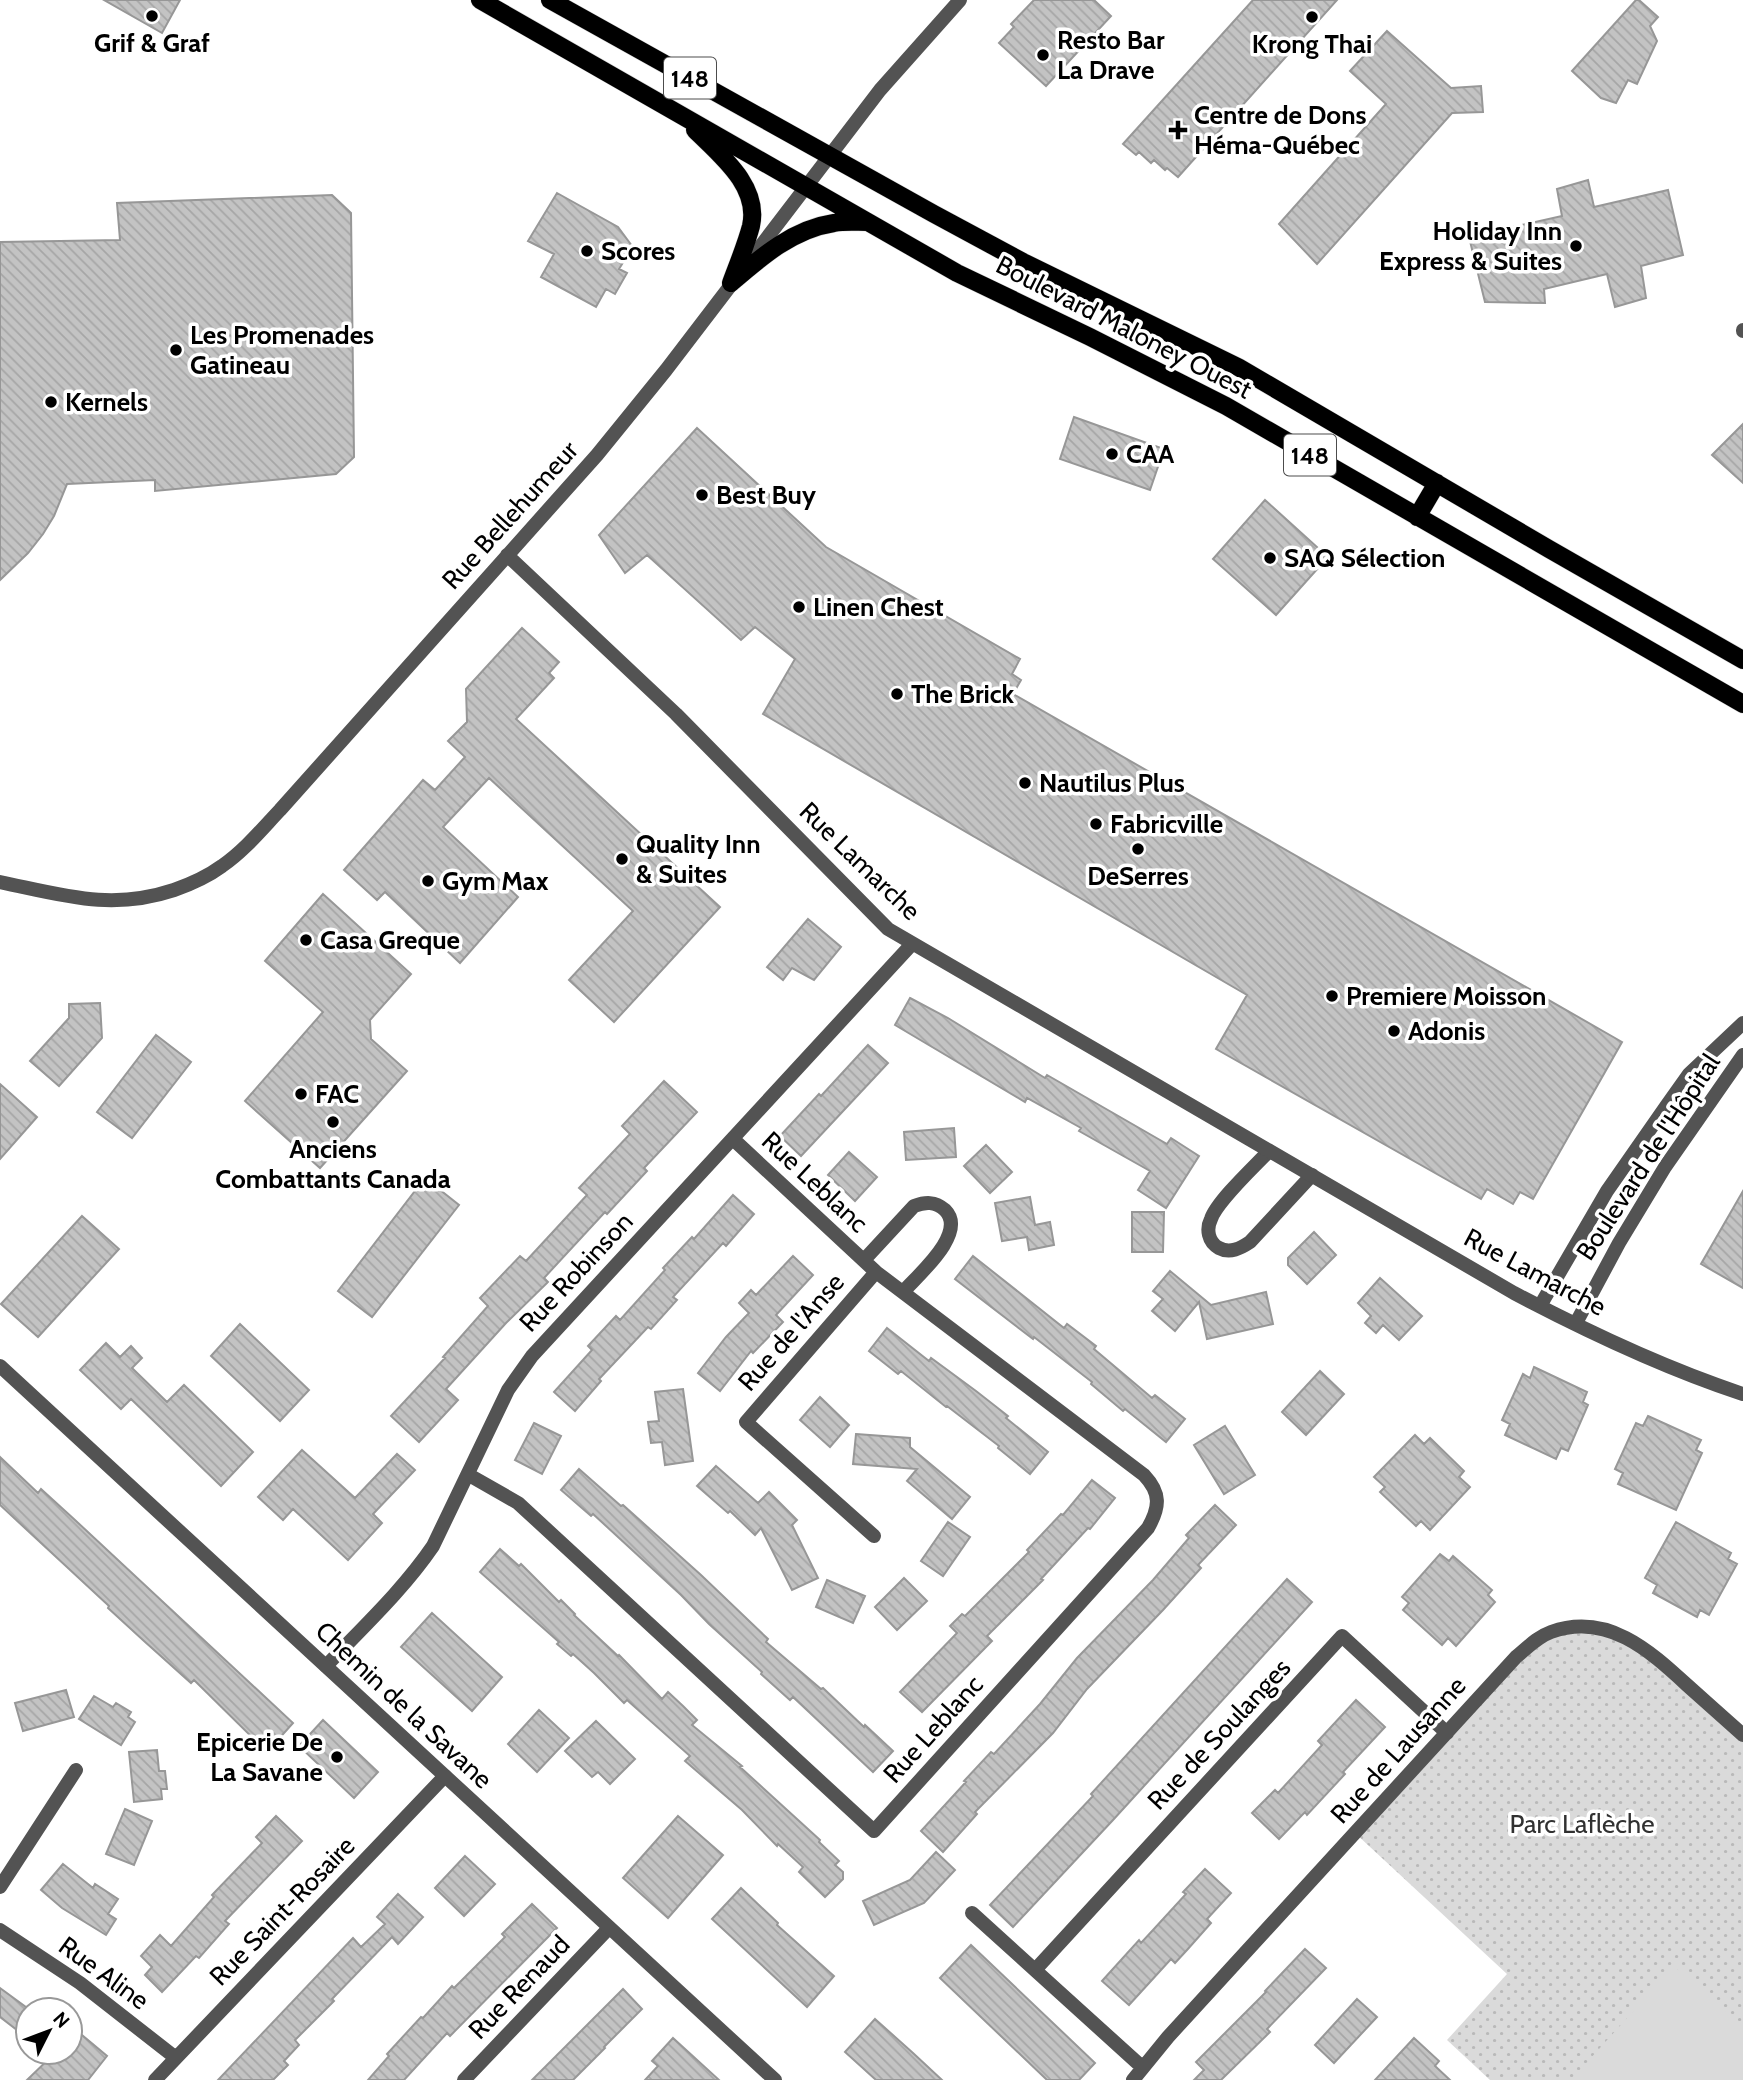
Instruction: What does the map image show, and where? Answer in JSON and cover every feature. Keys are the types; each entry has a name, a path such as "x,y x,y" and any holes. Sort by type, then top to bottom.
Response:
{"main road":[{"name":"Boulevard Maloney Ouest","path":"480,0 957,273 1195,389 1743,704"},
{"name":"Boulevard Maloney Ouest","path":"550,0 1012,256 1238,367 1743,660"},
{"path":"677,113 724,159 749,193 751,224 731,283"},
{"path":"731,283 767,253 803,230 834,222 868,222"},
{"path":"1417,517 1437,483"}],"street":[{"name":"Rue Bellehumeur","path":"0,882 78,898 130,900 156,896 183,887 214,872 245,847 622,425 880,90 960,0"},
{"name":"Rue Lamarche","path":"507,555 676,714 888,929 1540,1306 1670,1368 1743,1394"},
{"name":"Rue Robinson","path":"326,1667 423,1561 442,1531 508,1390 526,1364 912,944"},
{"name":"Boulevard de l'Hôpital","path":"1540,1306 1607,1191 1667,1104 1689,1074 1743,1023"},
{"name":"Boulevard de l'Hôpital","path":"1576,1323 1619,1243 1665,1167 1743,1055"},
{"name":"Rue Leblanc","path":"469,1475 518,1503 874,1831 1148,1528 1155,1517 1157,1495 1152,1483 1144,1475 876,1272 733,1139"},
{"path":"1269,1151 1216,1209 1210,1221 1209,1235 1212,1242 1220,1248 1240,1248 1250,1242 1312,1175"},
{"name":"Rue Leblanc","path":"864,1261 914,1206 925,1202 938,1205 947,1213 952,1226 949,1238 903,1293"},
{"name":"Rue de l'Anse","path":"874,1536 746,1422 876,1272"},
{"name":"Chemin de la Savane","path":"0,1366 768,2078"},
{"name":"Rue de Lausanne","path":"1133,2080 1516,1657 1539,1638 1552,1632 1588,1627 1606,1629 1642,1646 1743,1735"},
{"name":"Rue de Soulanges","path":"1035,1970 1342,1636 1447,1733"},
{"path":"0,1887 76,1770"},
{"name":"Rue Saint-Rosaire","path":"155,2080 445,1776"},
{"path":"972,1913 1142,2067"},
{"name":"Rue Renaud","path":"464,2080 609,1928"},
{"name":"Rue Aline","path":"0,1930 80,1983 176,2058"}],"green space":[{"name":"Parc Laflèche","path":"1552,1632 1623,1636 1743,1735 1743,2080 1490,2080 1447,2040 1507,1974 1355,1833 1516,1657"},
{"path":"1674,1966 1743,2027 1743,2080 1571,2080"}],"building":[{"name":"Grif & Graf","path":"104,0 180,0 162,33"},
{"name":"Resto Bar La Drave","path":"1034,0 1094,0 1111,16 1046,86 999,43 1014,27 1011,24"},
{"path":"1253,0 1337,0 1178,177 1154,160 1151,163 1139,152 1136,155 1123,144"},
{"path":"1636,0 1658,17 1650,26 1657,41 1637,84 1628,80 1616,103 1601,98 1572,71"},
{"path":"1387,31 1451,88 1481,86 1483,112 1452,113 1317,264 1279,224 1386,104 1350,71"},
{"name":"Holiday Inn Express & Suites","path":"1588,180 1594,207 1668,190 1683,255 1641,266 1646,298 1615,307 1607,274 1544,289 1545,303 1485,302 1469,237 1562,216 1557,189"},
{"name":"Scores","path":"557,193 618,227 632,246 626,248 627,256 619,269 627,273 615,294 606,289 596,307 541,277 554,254 528,241"},
{"name":"Les Promenades Gatineau","path":"332,195 351,213 354,457 336,474 155,491 155,480 67,484 54,516 43,534 0,580 0,242 120,240 117,203"},
{"name":"CAA","path":"1074,417 1164,449 1150,490 1060,459"},
{"path":"1743,424 1743,483 1712,455"},
{"path":"697,428 826,547 1020,659 1012,674 1021,680 1013,694 1622,1042 1533,1199 1520,1192 1513,1204 1487,1189 1481,1199 1216,1049 1247,995 763,714 795,659 755,627 741,640 647,555 625,573 599,535"},
{"name":"SAQ Sélection","path":"1265,500 1328,557 1276,615 1213,559"},
{"name":"Quality Inn & Suites","path":"522,628 559,662 549,673 554,678 516,719 720,907 614,1022 569,980 633,911 489,778 443,827 518,897 460,963 385,892 377,900 344,870 423,780 435,790 465,757 448,741 467,722 466,689"},
{"path":"323,894 411,974 370,1020 371,1039 407,1071 320,1168 245,1101 323,1012 265,961"},
{"path":"808,919 841,947 814,980 792,968 783,980 767,967"},
{"path":"910,998 948,1018 1045,1078 1047,1075 1167,1144 1171,1138 1199,1156 1166,1208 1138,1190 1150,1171 1079,1131 1081,1128 1027,1098 1025,1102 895,1025"},
{"path":"100,1003 102,1038 59,1086 30,1061 69,1018 69,1004"},
{"path":"156,1035 191,1062 132,1138 97,1112"},
{"path":"868,1045 888,1063 801,1156 780,1136"},
{"path":"664,1081 697,1112 644,1168 647,1171 544,1278 548,1282 506,1323 446,1389 458,1400 419,1442 391,1416 445,1358 443,1357 488,1306 480,1298 520,1256 526,1261 587,1195 579,1188 630,1134 622,1126"},
{"path":"0,1084 37,1117 0,1159"},
{"path":"954,1128 956,1157 906,1160 904,1132"},
{"path":"986,1145 1012,1172 990,1193 964,1166"},
{"path":"849,1152 877,1177 855,1201 828,1175"},
{"path":"425,1178 459,1205 372,1317 338,1291"},
{"path":"1743,1191 1743,1288 1701,1264"},
{"path":"733,1195 754,1214 726,1246 723,1243 673,1297 677,1300 599,1379 601,1381 575,1411 554,1392 592,1350 588,1346 616,1316 620,1320 665,1270 663,1268 692,1237 694,1239"},
{"path":"1030,1197 1035,1225 1050,1222 1054,1245 1029,1250 1027,1237 1002,1241 995,1203"},
{"path":"1132,1212 1164,1212 1163,1252 1132,1252"},
{"path":"82,1216 119,1249 38,1337 1,1304"},
{"path":"1314,1232 1336,1255 1307,1284 1288,1265 1288,1258"},
{"path":"793,1256 813,1275 776,1315 783,1322 753,1353 751,1351 720,1391 698,1373 749,1313 739,1303 751,1290 756,1295"},
{"path":"973,1256 1064,1328 1067,1324 1096,1346 1094,1349 1152,1398 1155,1395 1185,1419 1166,1442 1125,1409 1123,1411 1091,1384 1092,1382 1034,1337 1033,1339 955,1279"},
{"path":"1170,1271 1211,1305 1266,1292 1273,1324 1207,1339 1199,1302 1175,1331 1152,1311 1163,1299 1153,1291"},
{"path":"1380,1278 1422,1316 1399,1340 1383,1325 1376,1333 1365,1323 1371,1316 1358,1303"},
{"path":"240,1324 309,1390 280,1421 211,1356"},
{"path":"887,1328 929,1361 931,1358 976,1391 1048,1452 1030,1474 947,1406 869,1351"},
{"path":"106,1343 120,1357 131,1346 142,1358 132,1368 167,1402 184,1385 253,1452 221,1486 131,1399 121,1409 80,1370"},
{"path":"1534,1367 1587,1392 1583,1402 1588,1405 1568,1451 1561,1448 1556,1459 1505,1435 1510,1424 1502,1420 1523,1374 1530,1378"},
{"path":"1320,1371 1344,1394 1306,1435 1282,1412"},
{"path":"683,1389 693,1461 665,1465 662,1442 651,1443 648,1422 659,1421 655,1392"},
{"path":"820,1397 849,1425 830,1447 800,1420"},
{"path":"1648,1416 1701,1440 1696,1450 1702,1453 1676,1510 1618,1484 1623,1473 1615,1469 1636,1423 1643,1426"},
{"path":"534,1423 561,1436 542,1474 515,1460"},
{"path":"1225,1426 1255,1475 1224,1494 1194,1445"},
{"path":"856,1434 910,1438 910,1447 970,1497 952,1519 907,1481 917,1469 853,1464"},
{"path":"1415,1435 1424,1444 1430,1438 1464,1471 1459,1477 1470,1487 1430,1530 1421,1521 1416,1526 1380,1492 1385,1487 1374,1477"},
{"path":"302,1450 355,1498 397,1454 415,1470 373,1514 382,1523 348,1560 293,1509 283,1520 258,1497"},
{"path":"0,1457 38,1493 41,1489 293,1723 267,1752 194,1680 191,1683 144,1641 0,1505"},
{"path":"716,1466 758,1503 769,1492 797,1520 792,1525 818,1578 792,1590 761,1528 755,1535 730,1511 728,1513 697,1486"},
{"path":"579,1469 701,1575 768,1639 766,1642 823,1688 893,1751 873,1772 793,1697 790,1700 761,1674 762,1672 593,1514 591,1516 561,1490"},
{"path":"1092,1480 1115,1498 1090,1529 1088,1528 1041,1579 1043,1580 987,1636 992,1641 922,1712 900,1692 957,1633 950,1626 962,1614 965,1616 1029,1552 1027,1550 1061,1514 1063,1515"},
{"path":"1215,1505 1236,1525 1198,1565 1201,1568 1163,1610 1087,1689 1053,1733 975,1812 977,1814 943,1852 921,1831 991,1752 994,1754 1040,1704 1077,1658 1153,1580 1189,1538 1186,1535"},
{"path":"948,1522 970,1537 943,1576 921,1561"},
{"path":"1676,1522 1731,1553 1728,1559 1737,1564 1709,1615 1700,1610 1697,1617 1653,1593 1657,1585 1645,1578"},
{"path":"500,1549 519,1566 521,1564 559,1602 561,1600 662,1699 668,1692 697,1720 692,1725 742,1766 740,1767 820,1840 839,1861 835,1865 843,1872 843,1879 825,1897 799,1872 803,1867 685,1761 690,1756 627,1700 624,1703 480,1572"},
{"path":"1440,1554 1449,1561 1453,1556 1492,1590 1488,1595 1495,1602 1456,1646 1448,1638 1442,1645 1403,1610 1409,1603 1402,1597"},
{"path":"904,1578 927,1601 897,1630 875,1607"},
{"path":"1287,1579 1312,1602 1013,1927 990,1905 1093,1796 1091,1794"},
{"path":"827,1580 865,1596 853,1623 816,1607"},
{"path":"432,1613 502,1677 472,1711 401,1647"},
{"path":"66,1690 74,1717 23,1731 15,1703"},
{"path":"94,1696 113,1707 116,1703 131,1712 128,1717 135,1722 121,1745 79,1719"},
{"path":"1356,1700 1385,1727 1307,1815 1305,1812 1279,1839 1252,1813 1275,1790 1278,1793 1322,1745 1318,1741"},
{"path":"539,1710 569,1738 537,1772 508,1744"},
{"path":"323,1720 378,1772 354,1798 299,1746"},
{"path":"596,1721 635,1759 610,1784 598,1772 592,1777 565,1751"},
{"path":"157,1750 159,1771 165,1771 167,1789 161,1789 162,1799 134,1802 129,1752"},
{"path":"125,1809 152,1821 134,1865 106,1854"},
{"path":"276,1816 302,1841 225,1921 229,1924 199,1958 196,1956 162,1992 145,1975 152,1967 141,1956 160,1935 171,1946 214,1897 212,1895 262,1843 256,1837"},
{"path":"678,1816 723,1855 668,1918 623,1878"},
{"path":"936,1852 955,1870 924,1903 874,1925 863,1901 910,1880"},
{"path":"465,1856 495,1884 464,1916 435,1888"},
{"path":"63,1864 93,1888 95,1884 118,1899 108,1914 116,1919 106,1935 62,1908 41,1890"},
{"path":"1205,1869 1231,1893 1207,1919 1211,1923 1187,1950 1175,1963 1171,1959 1129,2005 1102,1981 1139,1940 1141,1943 1153,1930"},
{"path":"741,1888 778,1923 777,1925 834,1976 807,2007 712,1919"},
{"path":"398,1894 423,1917 398,1944 392,1937 332,1999 334,2001 295,2040 299,2045 284,2061 288,2065 273,2080 218,2080 353,1938 361,1947 385,1924 377,1917"},
{"path":"532,1904 557,1928 450,2036 447,2033 404,2080 368,2080 389,2056 387,2054 421,2017 423,2018 452,1986 454,1988 505,1937 502,1934"},
{"path":"971,1945 1095,2063 1079,2080 1047,2080 940,1978"},
{"path":"1305,1949 1326,1968 1267,2029 1270,2032 1221,2080 1194,2080 1204,2070 1196,2062"},
{"path":"0,1988 14,1998 14,2028 0,2017"},
{"path":"623,1989 642,2009 573,2080 532,2080"},
{"path":"1357,1999 1377,2017 1334,2063 1315,2045"},
{"path":"875,2019 942,2080 876,2080 845,2052"},
{"path":"84,2037 107,2056 88,2080 27,2080 42,2066 84,2066"},
{"path":"673,2038 719,2080 645,2080 658,2066 652,2061"},
{"path":"1414,2038 1439,2061 1435,2066 1450,2080 1375,2080"}],"place":[{"name":"Grif & Graf","path":"152,16"},
{"name":"Krong Thai","path":"1312,17"},
{"name":"Resto Bar La Drave","path":"1043,55"},
{"name":"Centre de Dons Héma-Québec","path":"1178,130"},
{"name":"Holiday Inn Express & Suites","path":"1576,246"},
{"name":"Scores","path":"587,251"},
{"name":"Les Promenades Gatineau","path":"176,350"},
{"name":"Kernels","path":"51,402"},
{"name":"CAA","path":"1112,454"},
{"name":"Best Buy","path":"702,495"},
{"name":"SAQ Sélection","path":"1270,558"},
{"name":"Linen Chest","path":"799,607"},
{"name":"The Brick","path":"897,694"},
{"name":"Nautilus Plus","path":"1025,783"},
{"name":"Fabricville","path":"1096,824"},
{"name":"DeSerres","path":"1138,849"},
{"name":"Quality Inn & Suites","path":"622,859"},
{"name":"Gym Max","path":"428,881"},
{"name":"Casa Greque","path":"306,940"},
{"name":"Premiere Moisson","path":"1332,996"},
{"name":"Adonis","path":"1394,1031"},
{"name":"FAC","path":"301,1094"},
{"name":"Anciens Combattants Canada","path":"333,1122"},
{"name":"Epicerie De La Savane","path":"337,1757"}]}
